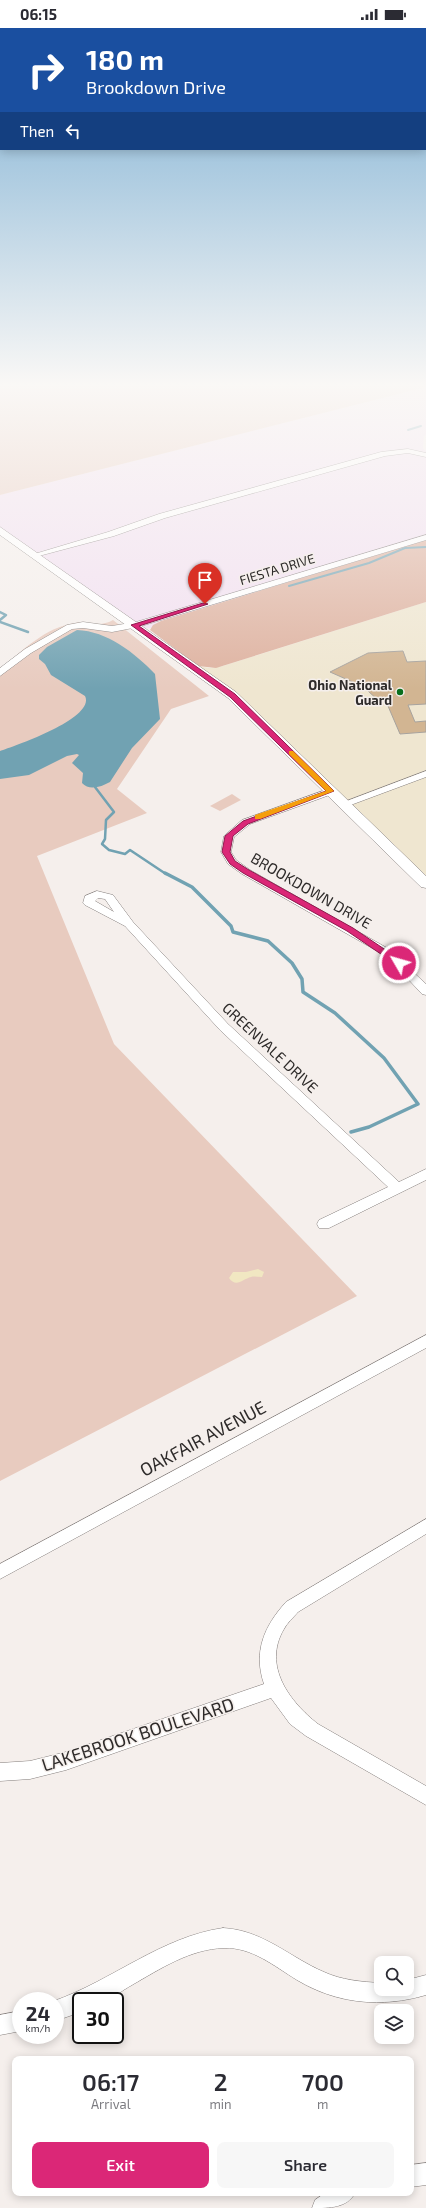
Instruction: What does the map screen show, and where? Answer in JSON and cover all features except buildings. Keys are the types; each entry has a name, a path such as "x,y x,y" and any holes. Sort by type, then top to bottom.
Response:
{"main road":[{"path":"0,530 232,695 426,884"}],"street":[{"path":"35,555 111,534 162,516 274,485"},
{"name":"FIESTA DRIVE","path":"0,673 24,654 70,627 82,625 110,629 134,625 426,537"},
{"path":"344,804 426,774"},
{"name":"BROOKDOWN DRIVE","path":"331,791 246,822 229,836 226,852 232,862 246,872 383,950 399,963 426,991"},
{"name":"GREENVALE DRIVE","path":"129,924 224,1027 397,1188"},
{"path":"324,1224 426,1174"},
{"name":"OAKFAIR AVENUE","path":"0,1572 426,1341"},
{"path":"426,1526 316,1591 286,1612 272,1631 268,1652 268,1664 274,1689 290,1712 302,1724 426,1796"},
{"name":"LAKEBROOK BOULEVARD","path":"0,1772 30,1770 66,1761 274,1689"},
{"path":"99,1992 186,1946 209,1940 225,1938 245,1940 261,1946 316,1979 335,1987 381,1993 407,1991 426,1985"},
{"path":"0,2025 12,2023"},
{"path":"414,2176 426,2174"},
{"path":"323,2208 340,2196"}],"shaded area":[{"path":"0,485 40,485 0,495"},
{"path":"40,485 426,485 426,540 161,621 151,628 138,629 0,531 0,495"},
{"path":"426,540 426,602 216,668 198,666 150,630 153,625 161,621"},
{"path":"426,602 426,879 198,666 210,668 223,666"},
{"path":"113,620 209,696 171,709 117,789 147,813 37,856 114,1044 357,1296 0,1481 0,670 34,641 54,629 75,623 103,624"},
{"path":"232,794 241,800 220,811 210,806"}],"sand":[{"path":"258,1269 264,1272 262,1277 252,1277 237,1283 229,1278 233,1272 246,1272"}],"water":[{"path":"77,630 99,634 120,644 139,658 155,674 160,719 132,748 110,782 103,785 92,788 82,783 83,773 72,763 79,755 77,754 67,756 29,775 0,779 0,751 36,737 67,722 78,713 85,704 85,696 51,675 45,664 39,659 39,655 47,647"}],"waterway":[{"path":"289,586 369,563 405,548 426,547"},
{"path":"0,612 6,615 0,620"},
{"path":"0,622 28,632"},
{"path":"95,787 114,812 106,820 105,839 102,844 109,850 125,854 130,850 166,874"},
{"path":"165,873 192,887 231,926 233,932 268,941 292,963 302,979 303,992 335,1013 384,1058 418,1104 369,1127 351,1132"}],"slow traffic":[{"path":"258,817 331,791 291,752"}],"place":[{"name":"Ohio National Guard","path":"400,692"}],"route":[{"path":"205,604 135,625 232,695 331,791 246,822 235,829 229,836 226,852 232,862 246,872 367,940 383,950 399,963"}]}
